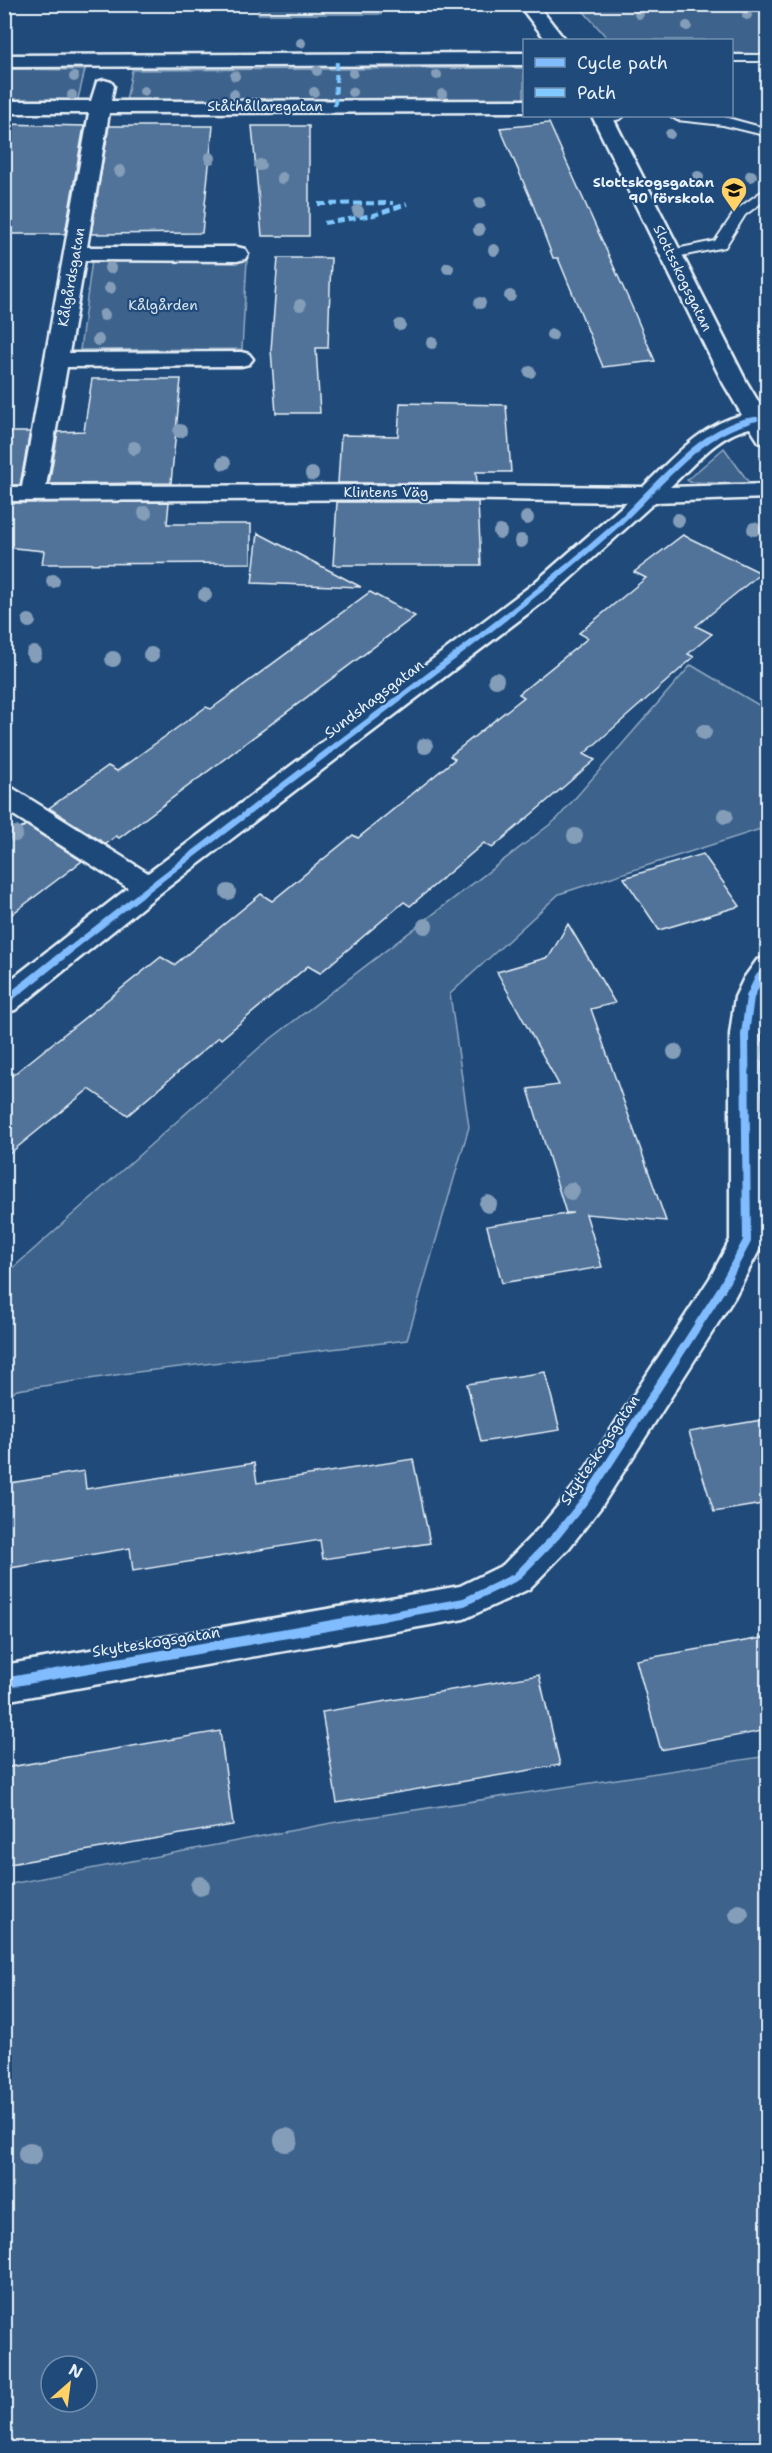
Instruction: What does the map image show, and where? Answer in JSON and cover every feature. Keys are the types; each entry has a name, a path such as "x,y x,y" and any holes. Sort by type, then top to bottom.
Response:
{"street":[{"path":"527,4 555,39"},
{"path":"4,61 523,60"},
{"name":"Kålgårdsgatan","path":"33,493 100,106 110,61"},
{"name":"Ståthållaregatan","path":"4,107 523,106"},
{"name":"Slottsskogsgatan","path":"608,117 671,254 734,381 762,428"},
{"path":"76,253 237,254"},
{"path":"56,360 241,358"},
{"name":"Sundshagsgatan","path":"4,1002 149,887 542,590 709,437 734,424 762,428"},
{"name":"Klintens Väg","path":"4,494 648,493 696,495 768,491"},
{"path":"4,796 149,887"},
{"name":"Skytteskogsgatan","path":"4,1683 464,1602 516,1577 556,1536 588,1496 722,1288 747,1241 745,1034 750,997 759,978 768,968"}],"lane":[{"path":"733,58 768,58"},
{"path":"686,117 724,121 768,133"},
{"path":"671,254 720,244 740,213 768,190"}],"green space":[{"path":"400,4 402,7 381,7 381,14 258,14 260,5"},
{"path":"578,5 767,5 767,54 733,53 733,39 608,39"},
{"path":"523,68 523,102 126,101 132,70"},
{"path":"4,69 85,70 77,103 5,102"},
{"name":"Kålgården","path":"92,260 247,260 242,349 80,350"},
{"path":"724,448 750,484 690,482 687,480"},
{"path":"691,665 767,710 767,827 559,894 450,994 469,1127 407,1340 129,1373 17,1390 5,1398 5,1275 260,1047 557,819"},
{"path":"767,1756 767,2448 5,2448 5,1885 337,1822"}],"building":[{"path":"549,123 655,361 603,367 558,258 553,258 500,128"},
{"path":"4,124 84,126 65,234 4,234"},
{"path":"109,126 213,126 202,233 91,234"},
{"path":"252,126 309,126 309,236 262,236"},
{"path":"278,258 331,258 328,348 316,348 320,413 276,413 271,350"},
{"path":"92,379 181,379 171,483 49,484 58,432 84,431"},
{"path":"400,403 506,405 511,472 476,472 477,483 338,483 341,435 398,436"},
{"path":"4,432 30,432 20,485 4,485"},
{"path":"169,502 167,524 251,524 251,563 42,564 44,551 4,547 4,503"},
{"path":"337,502 478,502 481,565 333,565"},
{"path":"258,533 361,587 252,583"},
{"path":"683,535 761,573 696,626 712,634 688,654 694,657 584,754 595,760 492,848 484,843 410,906 404,902 320,973 308,966 221,1039 219,1037 128,1115 89,1089 4,1158 4,1082 161,957 174,965 261,894 272,901 353,835 358,838 455,759 450,756 524,697 519,694 588,638 579,633 646,578 634,572"},
{"path":"370,592 415,616 119,838 116,836 106,844 49,808 108,766 117,771 206,707 211,709"},
{"path":"26,825 82,861 4,920 4,841"},
{"path":"703,854 740,906 659,930 624,878"},
{"path":"568,924 615,1003 591,1009 666,1221 586,1214 602,1267 502,1283 487,1226 573,1213 566,1213 528,1089 559,1085 497,972 549,957"},
{"path":"545,1372 560,1430 481,1442 467,1384"},
{"path":"768,1419 768,1503 714,1512 689,1432"},
{"path":"413,1459 430,1543 323,1559 320,1540 133,1571 130,1548 4,1569 4,1484 84,1471 86,1489 254,1463 257,1483"},
{"path":"768,1637 768,1730 661,1750 636,1660"},
{"path":"539,1675 560,1765 337,1803 322,1712"},
{"path":"220,1731 233,1825 4,1865 4,1768"}],"marked path":[{"path":"335,106 337,60"},
{"path":"318,204 393,203"},
{"path":"324,223 374,215 407,204"}],"cycle path":[{"path":"4,1002 149,887 542,590 619,523 709,437 734,424 756,419"},
{"path":"4,1683 464,1602 516,1577 556,1536 588,1496 722,1288 747,1241 745,1034 750,997 759,978 768,968"}],"place":[{"name":"Slottskogsgatan 90 förskola","path":"734,213"}]}
